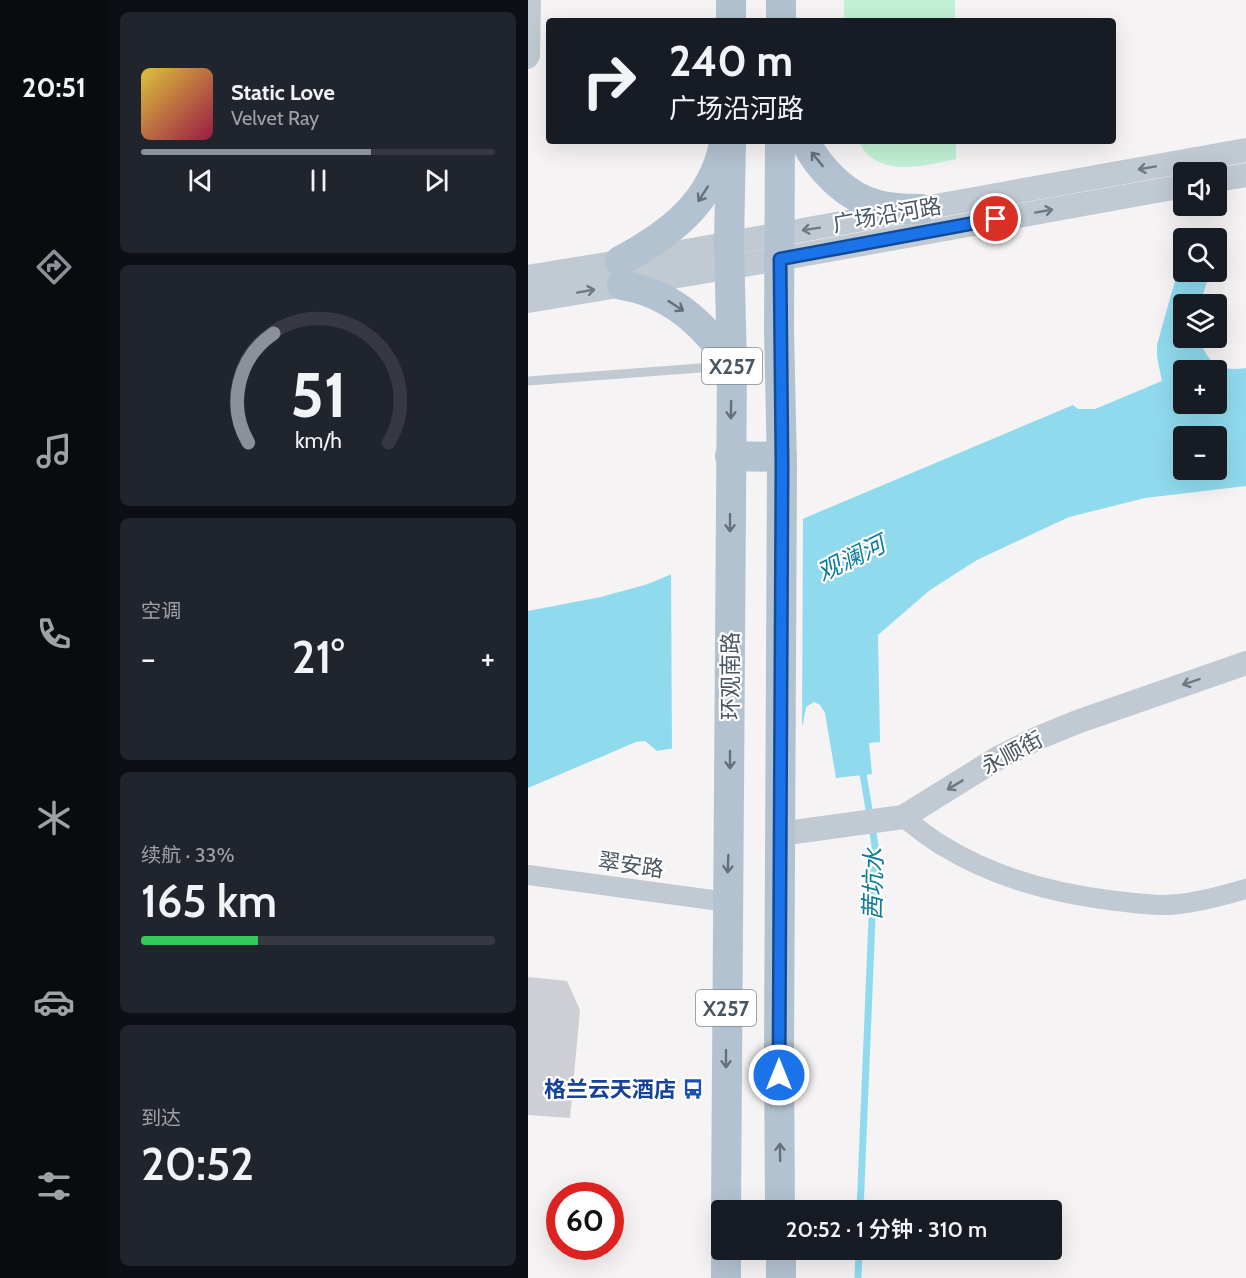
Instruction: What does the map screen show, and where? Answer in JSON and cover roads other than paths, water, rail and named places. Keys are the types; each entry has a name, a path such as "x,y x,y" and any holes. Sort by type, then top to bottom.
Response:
{"main road":[{"path":"731,0 731,18"},
{"path":"781,0 781,18"},
{"path":"724,144 712,179 688,215 621,273 642,288 673,304 700,324 732,366"},
{"name":"环观南路","path":"726,1200 727,902 730,805 731,144"},
{"name":"X257","path":"780,144 782,462 780,1200"},
{"path":"807,144 838,184 857,196 877,205 921,209"},
{"path":"730,460 782,462"},
{"path":"726,1260 726,1278"},
{"path":"781,1260 781,1278"}],"street":[{"path":"528,59 530,56 531,0"},
{"name":"广场沿河路","path":"780,247 921,209 1246,150"},
{"path":"1227,178 1246,175"},
{"name":"广场沿河路","path":"528,277 621,273 1173,188"},
{"name":"广场沿河路","path":"528,301 621,273"},
{"name":"永顺街","path":"780,834 894,818 998,758 1038,738 1077,722 1246,663"},
{"path":"894,818 944,847 989,868 1028,884 1082,897 1151,905 1178,905 1246,889"},
{"name":"翠安路","path":"528,875 727,902"}],"lane":[{"path":"528,381 732,366"}],"water":[{"name":"观澜河","path":"1175,282 1207,282 1203,294 1173,294 1173,348 1203,348 1210,360 1173,360 1173,414 1227,414 1227,369 1246,368 1246,486 1145,498 1069,517 977,560 930,590 878,635 880,742 869,743 872,774 836,778 825,713 820,705 814,702 806,707 803,724 799,727 657,751 645,741 636,742 528,788 528,611 601,597 648,584 1073,405 1078,409 1095,409 1162,381 1157,345"}],"waterway":[{"name":"茜坑水","path":"860,1200 875,845 862,768"},
{"name":"茜坑水","path":"858,1278 859,1260"}],"place":[{"name":"格兰云天酒店","path":"693,1089"}]}
